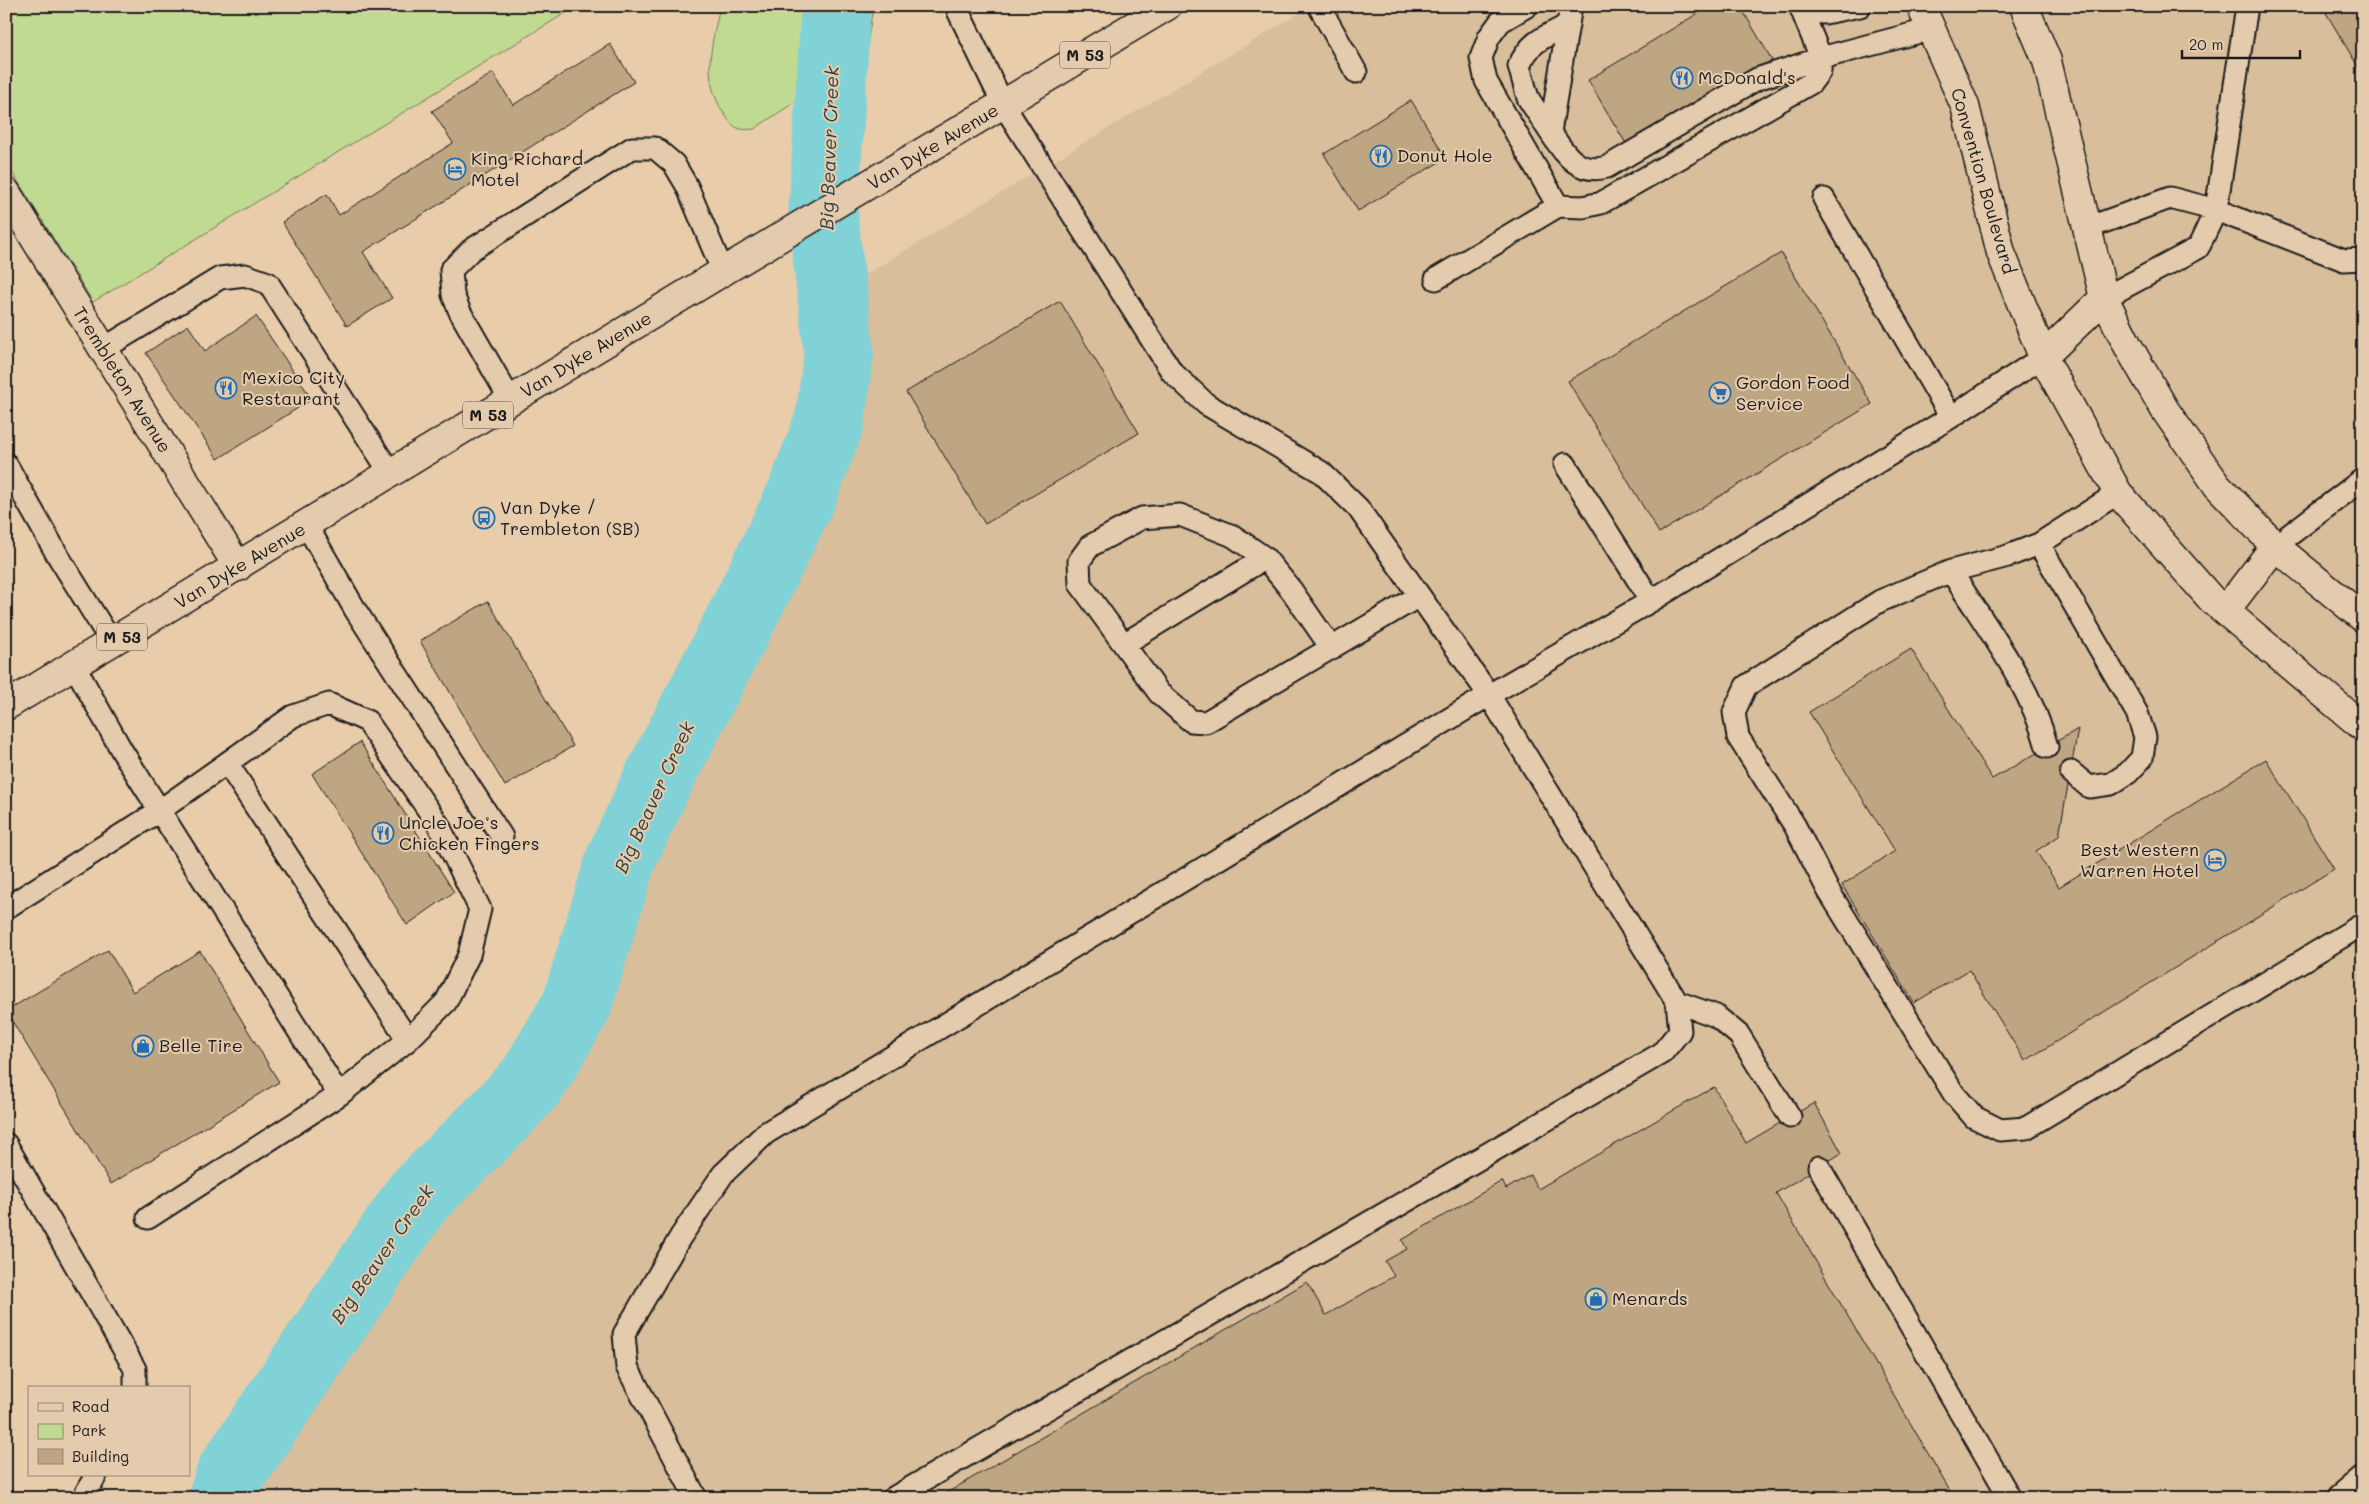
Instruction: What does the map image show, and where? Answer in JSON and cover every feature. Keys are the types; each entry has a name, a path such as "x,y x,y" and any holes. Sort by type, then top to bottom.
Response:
{"street":[{"name":"Van Dyke Avenue","path":"6,706 306,526 730,267 1167,6"},
{"path":"2024,6 2046,61 2104,298 2128,346 2170,418 2217,485 2274,546 2363,618"},
{"name":"Convention Boulevard","path":"1926,18 1965,106 2001,252 2042,357 2118,494 2212,600 2363,727"},
{"name":"Trembleton Avenue","path":"6,192 238,567"},
{"path":"2042,357 2104,298"},
{"path":"2225,612 2274,546"}],"lane":[{"path":"893,1498 1662,1052 1680,1031 1677,1002 1489,695 1358,508 1321,472 1206,404 1172,372 1003,104 958,11 958,6"},
{"path":"1319,6 1356,72"},
{"path":"1527,6 1500,22 1489,38 1481,58 1486,81 1558,206"},
{"path":"1802,9 1825,13 1860,6"},
{"path":"2104,298 2198,248 2216,210 2248,6"},
{"path":"1436,279 1558,206 1583,207 1601,203 1811,83 1820,71 1821,58 1802,9"},
{"path":"1569,15 1526,50 1519,66 1528,98 1567,156 1581,166 1596,170 1607,166 1758,79 1821,58 1926,18"},
{"path":"1550,132 1569,15"},
{"path":"511,401 452,295 451,270 471,250 632,148 655,148 674,164 730,267"},
{"path":"2087,228 2170,198 2216,210 2344,260 2363,259"},
{"path":"1824,199 1951,416"},
{"path":"103,349 220,278 245,275 268,283 391,474"},
{"path":"696,1498 627,1367 624,1334 680,1236 723,1174 766,1133 1489,695 1651,601 1951,416 2042,357"},
{"path":"6,464 58,556 112,643"},
{"path":"1565,464 1651,601"},
{"path":"2274,546 2363,479"},
{"path":"2118,494 2039,544 2008,556 1952,571 1880,601 1746,686 1734,712 1738,736 1795,826 1828,890 1954,1094 1974,1117 2000,1130 2026,1128 2363,924"},
{"path":"1332,649 1292,591 1265,558 1233,536 1180,515 1142,518 1090,546 1079,561 1080,584 1159,693 1190,722 1206,722 1332,649 1419,596"},
{"path":"306,526 356,611 502,836"},
{"path":"2039,544 2137,713 2145,737 2142,758 2128,773 2111,784 2090,787 2070,772"},
{"path":"1124,644 1265,558"},
{"path":"1952,571 2028,694 2040,720 2047,747"},
{"path":"74,665 122,751 339,1095"},
{"path":"6,908 159,811 293,716 330,704 367,721 438,824 480,909 469,955 446,1002 408,1040 339,1095 148,1218"},
{"path":"227,763 408,1040"},
{"path":"1677,1002 1716,1016 1738,1035 1790,1117"},
{"path":"6,1144 135,1369 135,1386"},
{"path":"1819,1167 2010,1498"},
{"path":"83,1498 95,1476"},
{"path":"2337,1498 2363,1476"}],"shaded area":[{"path":"1311,6 2363,6 2363,1498 247,1498 279,1442 292,1403 442,1198 513,1127 549,1077 628,876 734,645 852,410 871,343 863,276"}],"green space":[{"path":"6,6 577,6 93,302 6,162"},
{"path":"720,6 873,6 866,55 754,129 735,127 723,112 716,99 710,73 710,60"}],"building":[{"path":"1710,6 1740,6 1772,60 1628,147 1588,80"},
{"path":"2322,6 2363,6 2363,75"},
{"name":"King Richard Motel","path":"610,44 634,82 363,252 392,298 347,326 282,222 327,194 339,215 453,143 432,111 493,73 513,105"},
{"path":"1411,100 1446,158 1358,211 1324,154"},
{"name":"Gordon Food Service","path":"1781,253 1872,404 1659,533 1568,381"},
{"path":"1060,301 1139,433 985,524 906,392"},
{"path":"256,316 312,399 218,459 146,353 188,325 205,351"},
{"path":"488,601 573,746 505,786 420,641"},
{"name":"Best Western Warren Hotel","path":"1911,649 1992,779 2078,729 2059,836 2036,851 2059,887 2266,759 2334,869 2025,1061 1969,970 1914,1003 1842,885 1895,851 1809,712"},
{"name":"Uncle Joe’s Chicken Fingers","path":"360,742 454,892 407,925 312,774"},
{"name":"Belle Tire","path":"108,950 133,992 200,951 279,1082 111,1184 6,1011"},
{"name":"Menards","path":"1714,1087 1746,1143 1814,1103 1842,1153 1776,1193 1954,1498 944,1498 943,1495 1307,1282 1326,1315 1394,1276 1385,1261 1407,1249 1402,1240 1502,1181 1506,1189 1530,1175 1538,1189"}],"waterway":[{"name":"Big Beaver Creek","path":"223,1498 232,1472 418,1197 495,1121 533,1080 576,1007 621,859 656,784 751,599 802,494 830,420 839,352 823,218 836,6"}],"place":[{"name":"McDonald's","path":"1682,78"},
{"name":"Donut Hole","path":"1381,156"},
{"name":"King Richard Motel","path":"455,169"},
{"name":"Mexico City Restaurant","path":"226,388"},
{"name":"Gordon Food Service","path":"1720,393"},
{"name":"Van Dyke / Trembleton (SB)","path":"484,518"},
{"name":"Uncle Joe’s Chicken Fingers","path":"383,833"},
{"name":"Best Western Warren Hotel","path":"2215,860"},
{"name":"Belle Tire","path":"143,1046"},
{"name":"Menards","path":"1596,1299"}]}
